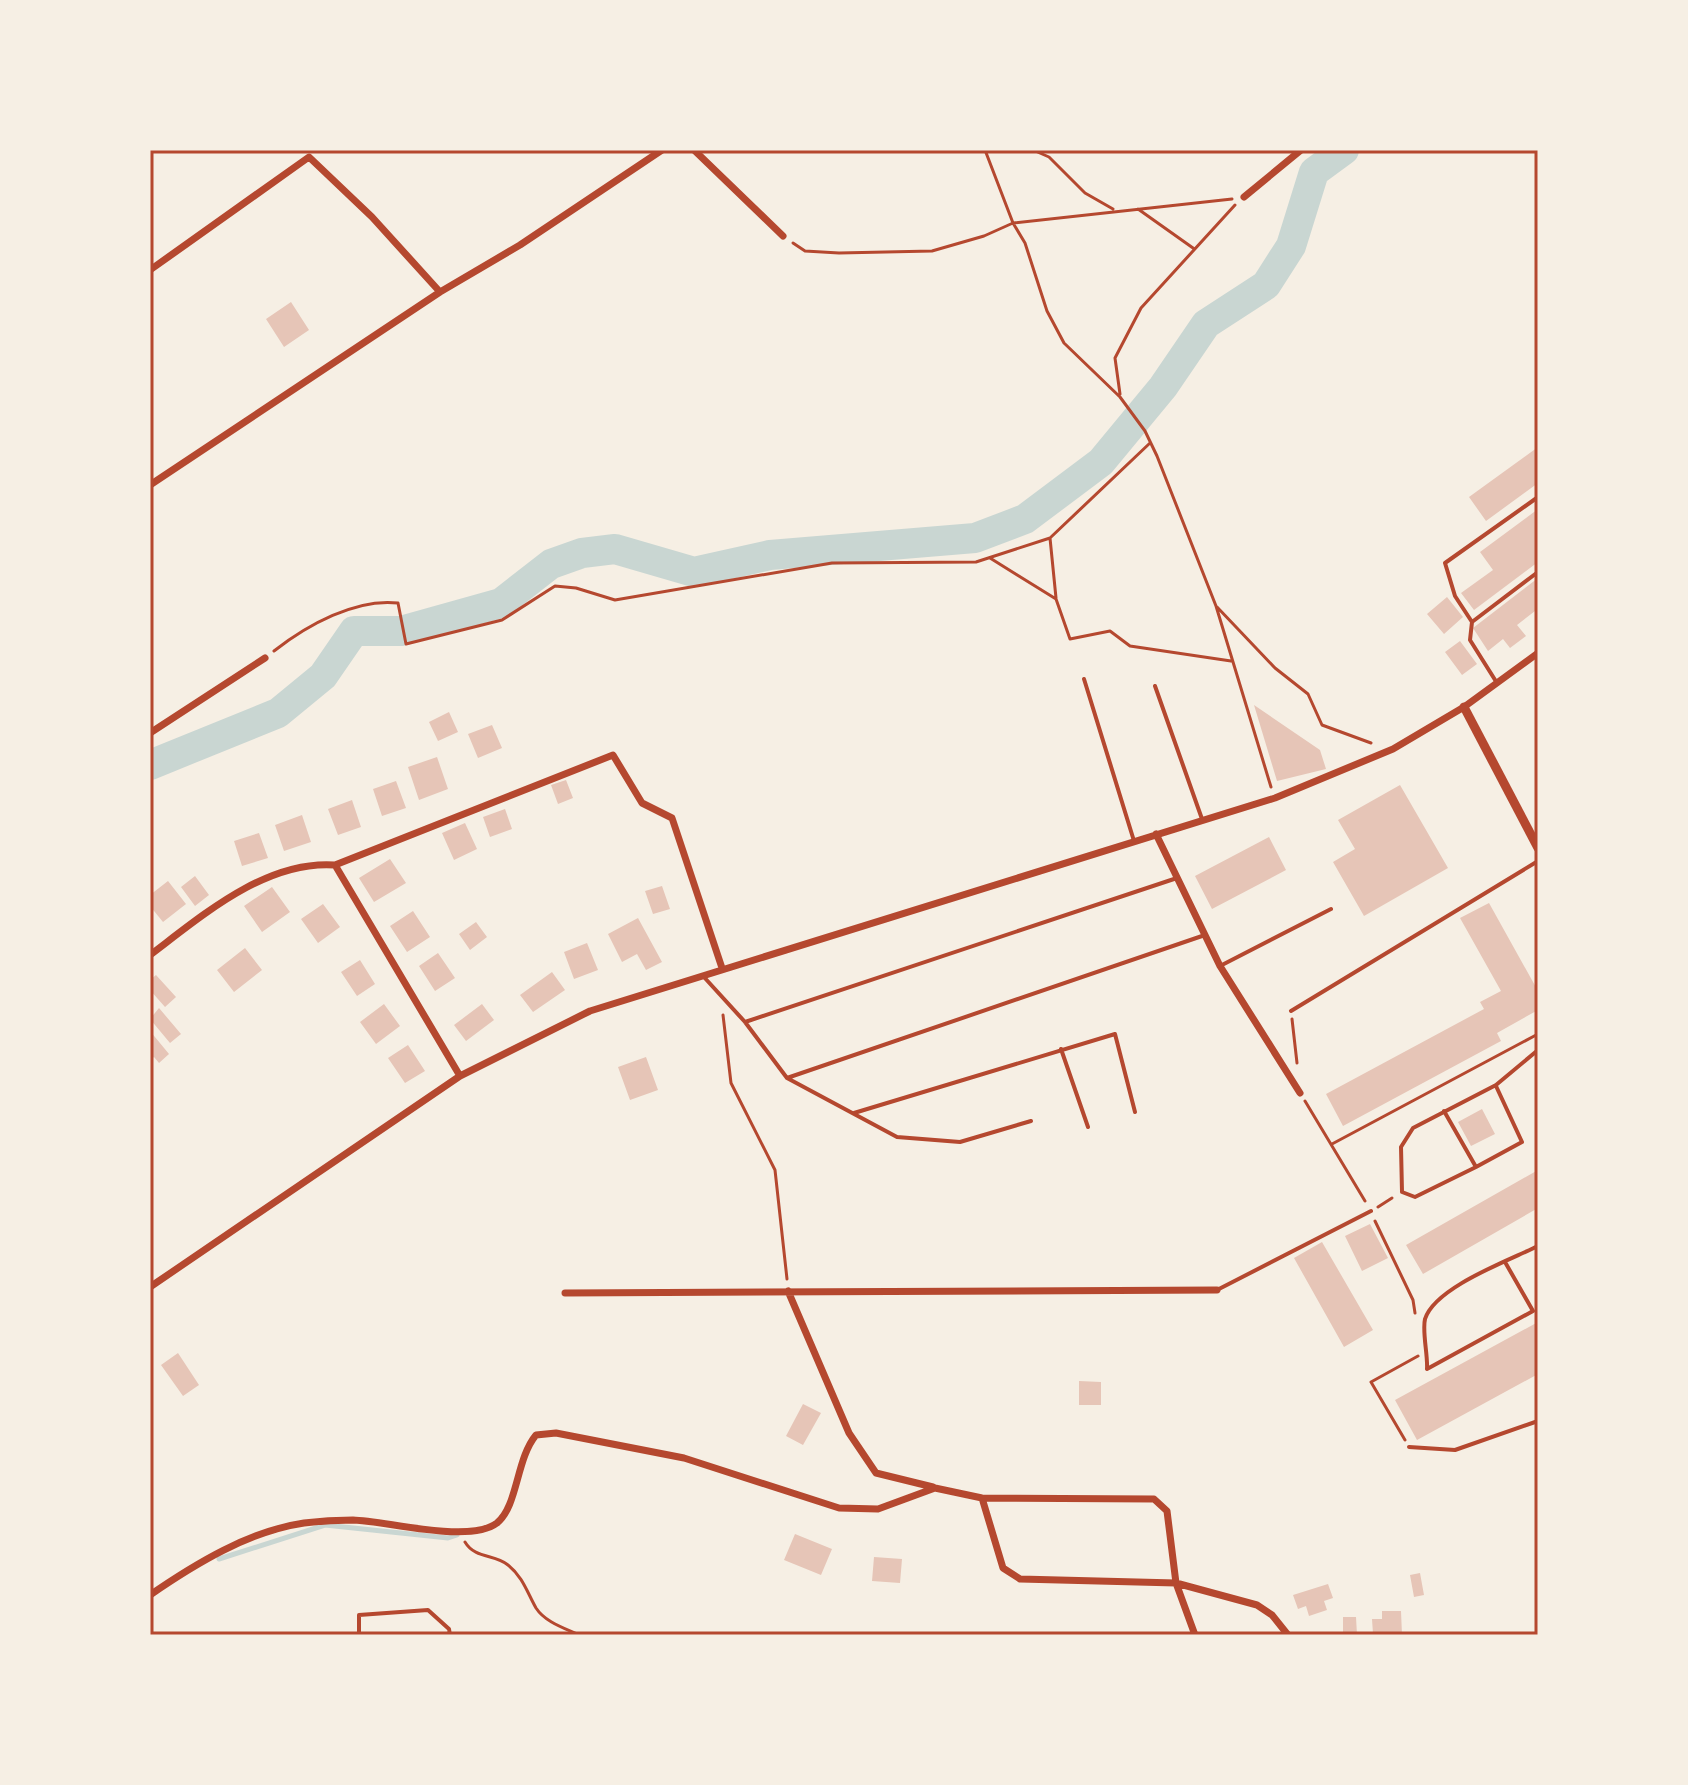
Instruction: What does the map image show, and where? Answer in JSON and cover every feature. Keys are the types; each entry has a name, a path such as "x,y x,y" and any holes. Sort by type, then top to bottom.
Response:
{"street":[{"path":"150,485 440,292 520,245 662,150"},
{"path":"694,150 783,236"},
{"path":"1244,197 1301,150"},
{"path":"150,270 309,157 372,217 440,292"},
{"path":"150,1287 460,1076 590,1011 1275,798 1393,749 1464,707 1538,653"},
{"path":"150,733 265,658"},
{"path":"1464,707 1538,848"},
{"path":"150,955 226,898 308,863 335,865 613,755 642,803 672,818 722,968"},
{"path":"1156,834 1220,966 1300,1093"},
{"path":"335,865 460,1076"},
{"path":"565,1293 1217,1290"},
{"path":"788,1291 849,1433 876,1473 982,1498 1154,1499 1167,1511 1176,1583 1195,1635"},
{"path":"150,1595 187,1570 239,1544 299,1524 356,1520 414,1529 462,1531 491,1527 507,1512 527,1446 536,1435 556,1433 684,1458 839,1508 878,1509 935,1488"},
{"path":"982,1498 1003,1568 1020,1579 1176,1583 1257,1605 1272,1615 1288,1635"}],"lane":[{"path":"1497,683 1470,640 1472,622 1455,596 1445,563 1538,497"},
{"path":"1472,622 1538,572"},
{"path":"1084,679 1134,841"},
{"path":"1155,686 1202,820"},
{"path":"1291,1011 1538,861"},
{"path":"745,1022 1177,878"},
{"path":"1220,966 1331,909"},
{"path":"787,1078 1205,935"},
{"path":"702,974 745,1022 787,1078 897,1137 960,1142 1031,1121"},
{"path":"854,1113 1115,1034 1135,1112"},
{"path":"1061,1049 1088,1127"},
{"path":"1496,1085 1522,1142 1415,1197 1402,1192 1401,1147 1413,1128 1496,1085 1538,1050"},
{"path":"1444,1111 1476,1167"},
{"path":"1217,1290 1371,1211"},
{"path":"1505,1262 1535,1310 1427,1369 1425,1319 1447,1292 1505,1262 1537,1248"},
{"path":"1409,1447 1455,1450 1538,1421"},
{"path":"359,1635 359,1615 428,1610 449,1629 450,1635"}],"path":[{"path":"985,150 1013,223 1025,243 1047,311 1064,343 1120,397 1145,431 1216,606 1275,798"},
{"path":"1033,150 1049,157 1085,193 1115,210"},
{"path":"783,236 805,251 932,251 984,236 1013,223 1244,197"},
{"path":"1120,397 1115,358 1141,308 1193,248 1244,197"},
{"path":"1137,208 1193,248"},
{"path":"265,658 289,639 374,600 398,603 406,644 502,620 555,586 576,588 615,600 832,563 976,562 1050,538 1150,443"},
{"path":"1050,538 1056,599 1070,639 1110,631 1130,646 1233,661"},
{"path":"990,558 1056,599"},
{"path":"1216,606 1275,668 1308,694 1322,725 1369,744 1382,743"},
{"path":"720,995 731,1083 775,1170 788,1291"},
{"path":"1291,1011 1297,1065"},
{"path":"1332,1144 1538,1034"},
{"path":"1300,1093 1371,1211 1413,1300"},
{"path":"1371,1211 1402,1192"},
{"path":"1409,1447 1371,1382 1428,1350"},
{"path":"462,1531 466,1545 474,1553 505,1562 515,1571 537,1610 554,1624 579,1635"}],"building":[{"path":"291,302 309,330 284,347 266,319"},
{"path":"1538,447 1538,483 1486,521 1469,497"},
{"path":"1538,509 1538,562 1474,610 1461,593 1493,570 1480,552"},
{"path":"1538,578 1538,615 1535,611 1517,625 1526,636 1510,648 1503,639 1488,651 1473,628"},
{"path":"1447,597 1463,617 1444,634 1427,614"},
{"path":"1460,641 1477,664 1462,675 1445,652"},
{"path":"1254,705 1320,750 1326,769 1277,781"},
{"path":"449,712 458,732 438,741 429,722"},
{"path":"492,725 502,748 478,758 468,734"},
{"path":"437,757 448,789 419,800 408,767"},
{"path":"566,780 573,798 558,804 551,785"},
{"path":"396,781 406,808 382,816 373,789"},
{"path":"1400,785 1448,868 1364,916 1333,862 1355,849 1338,820"},
{"path":"352,800 361,827 338,835 328,809"},
{"path":"505,809 512,829 490,837 483,817"},
{"path":"302,815 311,842 284,851 275,825"},
{"path":"465,823 477,849 454,860 442,833"},
{"path":"259,833 268,858 242,866 234,841"},
{"path":"1269,837 1286,870 1212,909 1195,876"},
{"path":"390,859 406,883 374,902 359,878"},
{"path":"195,876 209,895 195,906 181,887"},
{"path":"168,881 186,904 163,922 150,906 150,895"},
{"path":"662,886 670,909 653,914 645,891"},
{"path":"272,887 290,912 262,932 244,906"},
{"path":"1489,903 1538,991 1538,1010 1497,1033 1501,1041 1343,1126 1326,1094 1484,1009 1480,1002 1501,991 1460,918"},
{"path":"323,904 340,927 318,943 301,919"},
{"path":"413,911 430,937 407,952 390,926"},
{"path":"638,918 662,962 646,970 637,954 622,962 608,934"},
{"path":"476,922 487,937 470,950 459,934"},
{"path":"587,943 598,970 574,979 564,952"},
{"path":"245,948 262,970 234,992 217,970"},
{"path":"438,953 455,978 435,991 419,966"},
{"path":"360,960 375,984 357,996 341,972"},
{"path":"552,972 565,990 533,1012 520,995"},
{"path":"156,975 176,997 165,1007 150,990 150,980"},
{"path":"384,1004 400,1026 376,1044 360,1022"},
{"path":"482,1004 494,1020 466,1041 454,1025"},
{"path":"159,1008 181,1034 170,1043 150,1019"},
{"path":"150,1031 169,1054 159,1063 154,1057 150,1060"},
{"path":"408,1045 425,1071 405,1083 388,1058"},
{"path":"646,1057 658,1090 630,1100 618,1067"},
{"path":"1482,1109 1495,1134 1471,1146 1458,1122"},
{"path":"1538,1170 1538,1208 1423,1274 1406,1245"},
{"path":"1370,1224 1388,1258 1362,1271 1345,1236"},
{"path":"1322,1242 1373,1330 1344,1347 1294,1258"},
{"path":"1538,1322 1538,1374 1417,1440 1395,1400"},
{"path":"178,1353 199,1385 183,1396 161,1365"},
{"path":"1079,1381 1101,1382 1101,1405 1079,1405"},
{"path":"803,1404 821,1413 803,1445 786,1436"},
{"path":"795,1534 832,1549 821,1575 784,1560"},
{"path":"874,1557 902,1559 900,1583 872,1581"},
{"path":"1420,1573 1424,1595 1414,1597 1410,1575"},
{"path":"1328,1584 1333,1598 1324,1601 1327,1610 1309,1616 1306,1606 1298,1609 1293,1595"},
{"path":"1382,1611 1401,1611 1402,1635 1373,1634 1372,1619 1382,1619"},
{"path":"1343,1617 1356,1617 1357,1635 1343,1635"}],"waterway":[{"path":"150,765 278,713 323,676 354,631 401,631 501,603 551,564 582,553 615,549 694,572 770,555 975,538 1025,519 1101,462 1163,387 1206,324 1266,285 1291,246 1314,172 1344,150"},
{"path":"219,1559 325,1525 448,1538 457,1535"}]}
